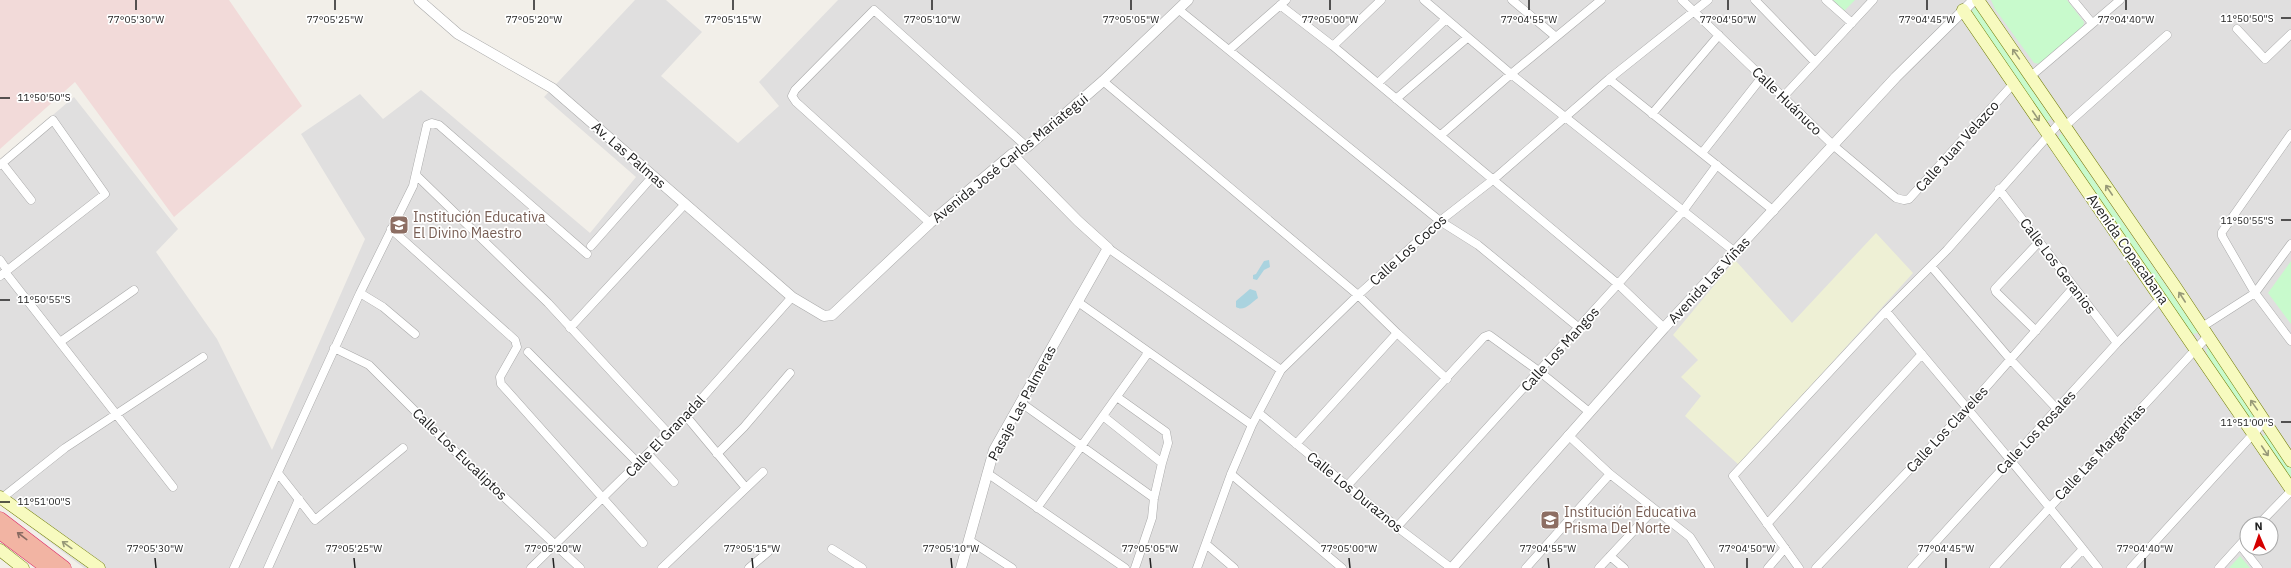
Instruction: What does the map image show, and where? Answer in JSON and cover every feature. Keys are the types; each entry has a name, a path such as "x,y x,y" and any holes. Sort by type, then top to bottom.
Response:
{"highway":[{"path":"0,519 64,568"},
{"path":"0,532 48,568"}],"main road":[{"name":"Avenida Copacabana","path":"1970,3 2030,76 2064,123 2290,456"},
{"name":"Avenida Copacabana","path":"1970,3 2014,83 2291,490"},
{"path":"1,497 99,568"},
{"path":"0,550 23,568"}],"street":[{"name":"Av. Las Palmas","path":"419,0 458,34 552,88 792,297 824,316 832,315"},
{"name":"Avenida José Carlos Mariategui","path":"832,315 930,223 1012,154 1027,147 1103,81 1188,0"},
{"path":"1333,46 1381,0"},
{"path":"1424,0 1511,74 1567,116 1682,211 1735,252"},
{"path":"1512,0 1556,37"},
{"path":"1441,135 1600,0"},
{"name":"Calle Huánuco","path":"1682,0 1834,146 1896,198"},
{"name":"Calle Los Cocos","path":"1196,568 1231,474 1252,425 1260,414 1282,370 1358,295 1440,221 1494,179 1609,79 1708,0"},
{"path":"1755,0 1815,62"},
{"path":"1826,0 1852,23"},
{"path":"1782,97 1873,0"},
{"path":"2073,0 2092,23"},
{"path":"2030,76 2120,0"},
{"path":"1229,50 1283,2 1333,46 1618,284 1664,328"},
{"name":"Avenida Las Viñas","path":"1452,568 1588,411 1664,328 1834,146 1896,77 1970,3"},
{"path":"1178,9 1440,221 1478,245 1578,328"},
{"path":"930,223 796,102 792,96 795,90 874,10 1027,147"},
{"path":"1378,83 1446,20"},
{"path":"2237,29 2265,59 2291,34"},
{"path":"1652,114 1719,35"},
{"path":"1799,568 1733,476 1886,311 1931,266 2049,135 2167,36"},
{"path":"1396,99 1467,38"},
{"path":"1702,153 1762,76"},
{"path":"1609,79 1774,210"},
{"path":"1103,81 1358,295 1447,379"},
{"name":"Calle Juan Velazco","path":"1896,198 1909,199 2014,83"},
{"path":"4,272 105,194 53,120 1,164 31,200"},
{"path":"234,568 334,348 417,176 427,126 432,123 439,125 587,254"},
{"path":"2291,134 2222,232 2222,236 2255,293 2291,341"},
{"path":"1012,154 1078,221 1108,248 1282,370"},
{"name":"Calle Los Mangos","path":"1397,527 1540,372 1618,284 1682,211 1717,165"},
{"path":"417,176 548,303 668,434"},
{"path":"591,246 653,176"},
{"name":"Calle Los Geranios","path":"1999,189 2117,343"},
{"path":"570,328 685,204"},
{"path":"391,229 515,340 517,347 499,381 643,542"},
{"path":"2036,331 1995,289 2039,242"},
{"path":"2255,293 2291,244"},
{"name":"Pasaje Las Palmeras","path":"961,568 994,450 1108,248"},
{"path":"0,260 4,272 173,487"},
{"path":"1931,266 2010,359 2057,409"},
{"name":"Calle Los Claveles","path":"1816,568 1966,410 2074,287"},
{"path":"60,342 134,290"},
{"path":"360,293 383,307 415,334"},
{"name":"Calle Las Margaritas","path":"1994,568 2196,349 2205,332 2255,293"},
{"name":"Calle El Granadal","path":"531,568 555,543 649,455 686,416 792,297"},
{"name":"Calle Los Rosales","path":"1912,568 2117,343 2161,298"},
{"path":"1078,302 1148,353 1252,425"},
{"path":"1886,311 1966,410 2011,458 2098,568"},
{"path":"1296,444 1397,333"},
{"path":"1347,486 1484,337 1489,335 1540,372 1588,411"},
{"name":"Calle Los Eucaliptos","path":"334,348 369,365 458,454 580,568"},
{"path":"528,352 639,464"},
{"path":"1037,508 1148,353"},
{"path":"1767,524 1922,354"},
{"path":"1,497 65,448 203,357"},
{"path":"717,454 744,427 790,373"},
{"path":"1117,397 1166,432 1168,443 1154,498 1152,518 1135,568"},
{"path":"1020,402 1154,498"},
{"name":"Calle Los Duraznos","path":"1260,414 1397,527 1452,568"},
{"path":"686,416 746,488"},
{"path":"1103,416 1162,463"},
{"path":"2131,568 2265,421"},
{"path":"1568,435 1610,474 1690,537 1710,568"},
{"path":"278,474 315,520 403,448"},
{"path":"649,455 674,482"},
{"path":"662,568 763,472"},
{"path":"987,473 1125,568"},
{"path":"1231,474 1342,568"},
{"path":"1526,568 1610,474"},
{"path":"2267,516 2291,490"},
{"path":"268,568 299,499"},
{"path":"1599,568 1654,509"},
{"path":"969,540 1012,568"},
{"path":"1206,544 1234,568"},
{"path":"2219,568 2239,546"},
{"path":"1768,568 1784,548"},
{"path":"832,549 862,568"},
{"path":"2065,568 2083,549"},
{"path":"749,568 768,552"},
{"path":"1610,556 1624,568"},
{"path":"2249,556 2258,568"}],"shaded area":[{"path":"0,0 229,0 302,106 174,217 75,82 0,149"},
{"path":"635,0 666,0 702,32 661,76 738,143 779,106 759,82 838,0 2291,0 2291,568 84,568 0,504 0,160 74,97 178,229 156,252 217,339 272,450 365,239 301,134 360,94 383,119 421,90 590,233 636,177 544,97"}],"green space":[{"path":"1833,0 1855,0 1844,11"},
{"path":"1991,0 2067,0 2084,22 2083,26 2040,64 2034,63 1995,9"},
{"path":"1973,8 1976,8 2051,118 2049,121 2046,121 1972,13"},
{"path":"2062,134 2198,333 2192,334 2059,139 2059,135"},
{"path":"1876,233 1913,273 1739,465 1685,416 1701,396 1681,377 1698,360 1673,335 1735,260 1792,323"},
{"path":"2291,261 2291,324 2268,293"},
{"path":"2209,347 2254,417 2252,419 2249,419 2208,357 2206,349"},
{"path":"2267,433 2291,468 2291,479 2262,437"},
{"path":"2240,556 2250,568 2229,568"}],"water":[{"path":"1269,260 1270,267 1264,270 1257,280 1253,279 1253,275 1256,274 1264,261"},
{"path":"1250,289 1256,291 1258,298 1245,308 1236,307 1236,301"}],"place":[{"name":"Institución Educativa El Divino Maestro","path":"399,225"},
{"name":"Institución Educativa Prisma Del Norte","path":"1550,520"}]}
